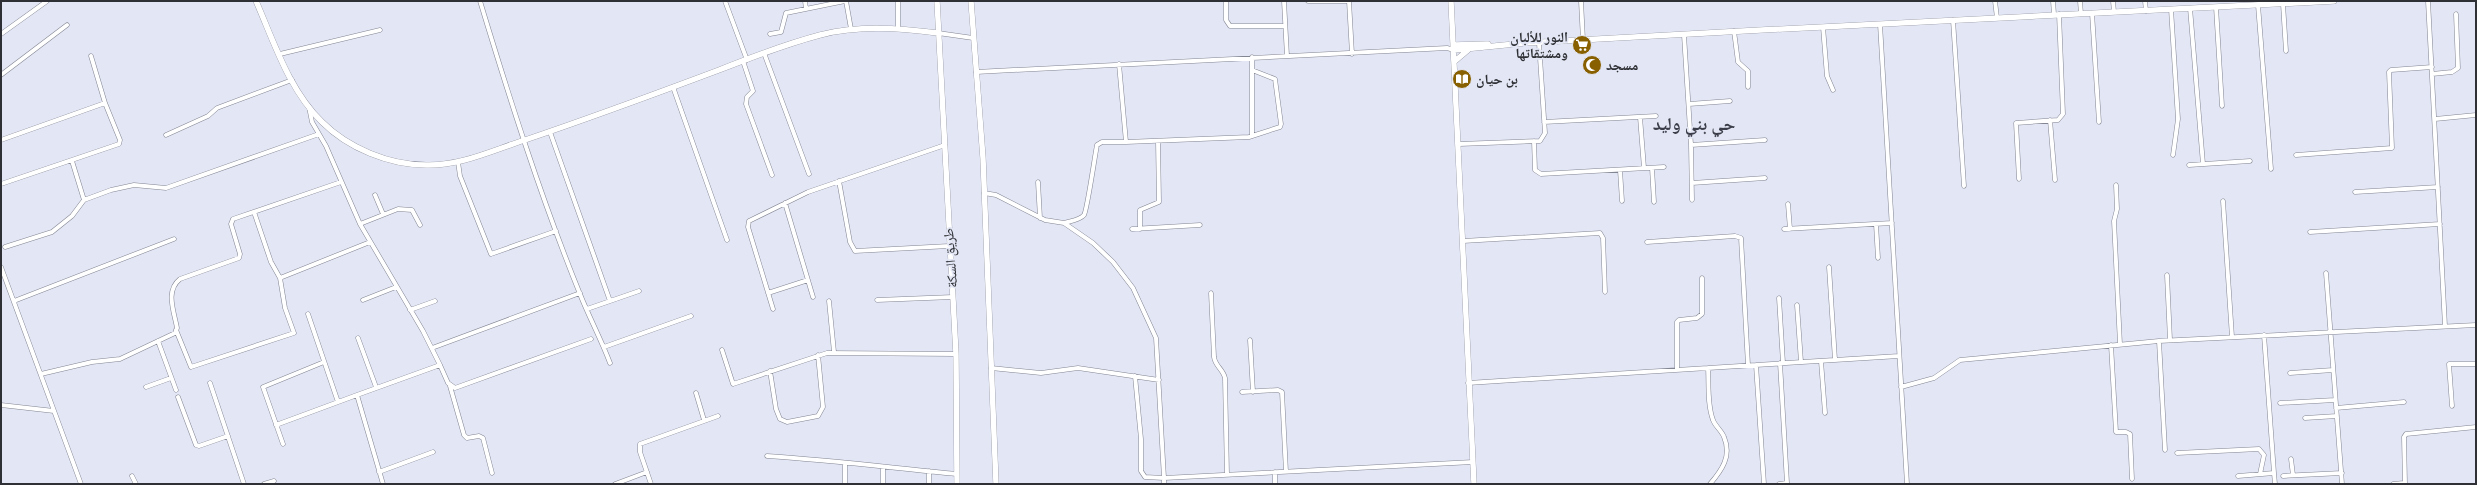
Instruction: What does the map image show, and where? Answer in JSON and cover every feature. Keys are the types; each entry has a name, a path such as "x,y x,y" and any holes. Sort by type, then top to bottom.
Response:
{"main road":[{"path":"256,1 292,80 309,107 339,136 380,156 411,164 427,165 458,162 550,132 764,53 820,35 851,30 898,29 938,33"},
{"name":"طريق السكة","path":"937,1 956,354 957,484"},
{"path":"971,1 984,193 996,484"},
{"path":"1451,1 1474,484"},
{"path":"1454,47 2056,14 2209,8 2231,4 2258,5 2268,3 2283,4 2334,1"},
{"path":"1453,37 1469,47"},
{"path":"1455,61 1469,47"}],"street":[{"path":"1,34 47,1"},
{"path":"480,1 523,140 580,294 610,363"},
{"path":"725,1 745,60 753,90 747,97 746,104 772,174"},
{"path":"805,1 806,9"},
{"path":"770,34 781,32 786,13 846,1 851,30"},
{"path":"898,1 898,29"},
{"path":"1226,1 1226,20 1230,26 1285,26"},
{"path":"1284,1 1287,56"},
{"path":"1308,1 1349,1 1352,54"},
{"path":"1581,1 1583,40"},
{"path":"1995,1 1997,18"},
{"path":"2019,178 2016,123 2061,118 2064,108 2056,14 2053,1"},
{"path":"2080,1 2081,14"},
{"path":"2113,1 2114,12"},
{"path":"2145,1 2146,11"},
{"path":"2209,1 2209,8"},
{"path":"2428,1 2445,326"},
{"path":"2283,4 2286,51"},
{"path":"2258,5 2271,169"},
{"path":"2216,7 2222,106"},
{"path":"2190,8 2203,164"},
{"path":"2171,9 2178,119 2173,155"},
{"path":"2092,13 2099,122"},
{"path":"2432,74 2452,72 2458,68 2456,14"},
{"path":"1954,20 1964,186"},
{"path":"1880,24 1907,484"},
{"path":"1,76 67,26"},
{"path":"1823,27 1827,76 1833,90"},
{"path":"280,54 380,30"},
{"path":"1734,31 1738,62 1748,71 1748,87"},
{"path":"938,33 973,38"},
{"path":"1684,35 1691,145 1692,200"},
{"path":"1459,144 1540,141 1545,133 1539,43"},
{"path":"976,72 1252,57 1352,54 1454,47"},
{"path":"764,53 809,174"},
{"path":"1,184 72,161 120,143 105,103 91,56"},
{"path":"1252,57 1252,136"},
{"path":"1119,64 1126,142"},
{"path":"2296,155 2392,148 2389,72 2391,70 2432,67"},
{"path":"1064,223 1081,218 1088,207 1090,183 1097,145 1102,142 1158,141 1252,136 1273,130 1281,124 1275,79 1252,70"},
{"path":"166,135 208,116 217,108 292,80"},
{"path":"673,87 727,240"},
{"path":"1689,104 1730,101"},
{"path":"1,140 105,103"},
{"path":"309,107 309,115 360,224 432,348 450,386 464,435 467,438 480,436 483,438 492,473"},
{"path":"1544,122 1656,116"},
{"path":"2434,119 2476,116"},
{"path":"1640,117 1644,168"},
{"path":"2050,120 2054,180"},
{"path":"550,132 610,301"},
{"path":"5,248 52,232 61,226 84,200 111,190 134,185 166,188 319,134"},
{"path":"1691,145 1765,140"},
{"path":"1140,229 1140,210 1159,202 1158,141"},
{"path":"1534,141 1537,173 1664,167"},
{"path":"773,309 748,225 751,220 784,203 839,181 945,145"},
{"path":"2189,165 2250,160"},
{"path":"72,161 84,200"},
{"path":"458,162 460,176 490,254 556,231"},
{"path":"1652,168 1654,202"},
{"path":"1620,170 1622,201"},
{"path":"1692,182 1765,178"},
{"path":"839,181 850,242 855,251 949,246"},
{"path":"254,212 271,262 280,278 285,308 294,333 192,367 176,330 171,292 173,284 180,279 238,258 232,221 254,212 340,182"},
{"path":"1038,182 1040,218"},
{"path":"2116,185 2114,221 2120,344"},
{"path":"2355,192 2438,187"},
{"path":"984,193 996,195 1040,218 1064,223 1093,243 1113,262 1133,288 1156,338 1164,484"},
{"path":"375,195 383,214"},
{"path":"2223,200 2232,337"},
{"path":"784,203 813,297"},
{"path":"1788,204 1790,229"},
{"path":"360,224 383,214 398,209 408,208 415,214 420,225"},
{"path":"1784,230 1892,223"},
{"path":"1876,224 1878,258"},
{"path":"2310,232 2440,224"},
{"path":"1132,229 1200,225"},
{"path":"1463,241 1600,233 1603,238 1606,292"},
{"path":"1647,242 1735,236 1741,238 1748,365"},
{"path":"14,301 174,239"},
{"path":"280,278 370,242"},
{"path":"1,267 82,484"},
{"path":"1829,267 1835,360"},
{"path":"2326,273 2342,484"},
{"path":"2167,275 2170,340"},
{"path":"1677,369 1677,324 1679,320 1697,318 1702,314 1702,278"},
{"path":"768,293 808,280"},
{"path":"363,300 396,287"},
{"path":"587,309 639,291"},
{"path":"1211,292 1214,357 1216,364 1223,370 1225,378 1227,475"},
{"path":"432,348 580,294"},
{"path":"877,300 953,297"},
{"path":"1779,298 1787,484 1779,484"},
{"path":"410,310 434,301"},
{"path":"829,301 834,352"},
{"path":"1798,305 1801,362"},
{"path":"308,314 338,402"},
{"path":"604,347 691,316"},
{"path":"1901,387 1934,378 1960,360 2111,344 2476,325"},
{"path":"41,374 92,362 120,359 158,341 176,330"},
{"path":"2264,335 2275,484"},
{"path":"358,338 376,387"},
{"path":"450,386 455,388 591,339"},
{"path":"1250,340 1253,392"},
{"path":"158,341 176,390"},
{"path":"2159,341 2165,450"},
{"path":"2111,344 2116,432 2126,432 2130,434 2132,479"},
{"path":"722,350 733,384 818,355 834,352 956,354"},
{"path":"770,371 776,409 780,419 787,422 818,416 823,407 818,355"},
{"path":"1468,383 1899,356"},
{"path":"1821,361 1825,413"},
{"path":"283,444 263,390 264,385 324,362"},
{"path":"2452,406 2449,364 2476,364"},
{"path":"276,425 376,387 440,365"},
{"path":"1756,365 1764,484"},
{"path":"991,368 1041,373 1078,368 1159,380"},
{"path":"1708,368 1711,414 1715,424 1724,438 1728,456 1726,463 1710,484"},
{"path":"2290,373 2333,370"},
{"path":"1135,376 1141,439 1141,472 1143,477 1164,478 1472,462"},
{"path":"146,387 171,378"},
{"path":"210,383 244,484"},
{"path":"1242,392 1282,392 1286,472"},
{"path":"696,393 704,420"},
{"path":"357,395 383,484"},
{"path":"178,397 196,445 199,446 228,436"},
{"path":"2280,404 2335,400"},
{"path":"2336,408 2404,402"},
{"path":"1,405 54,410"},
{"path":"651,484 640,452 640,444 718,416"},
{"path":"2305,418 2337,416"},
{"path":"2393,484 2404,484 2404,437 2406,434 2476,427"},
{"path":"2177,453 2259,449 2264,455 2260,474"},
{"path":"379,472 433,452"},
{"path":"767,456 957,474"},
{"path":"2291,459 2293,475"},
{"path":"845,464 845,484"},
{"path":"883,468 883,484"},
{"path":"615,484 647,472"},
{"path":"929,472 929,484"},
{"path":"1275,472 1275,484"},
{"path":"2283,476 2342,472"},
{"path":"2238,476 2274,473"},
{"path":"132,476 136,484"},
{"path":"264,484 274,481"}],"place":[{"name":"النور للألبان ومشتقاتها","path":"1582,45"},
{"name":"مسجد","path":"1592,65"},
{"name":"بن حيان","path":"1462,79"}],"district":[{"name":"حي بني وليد","path":"1694,124"}]}
